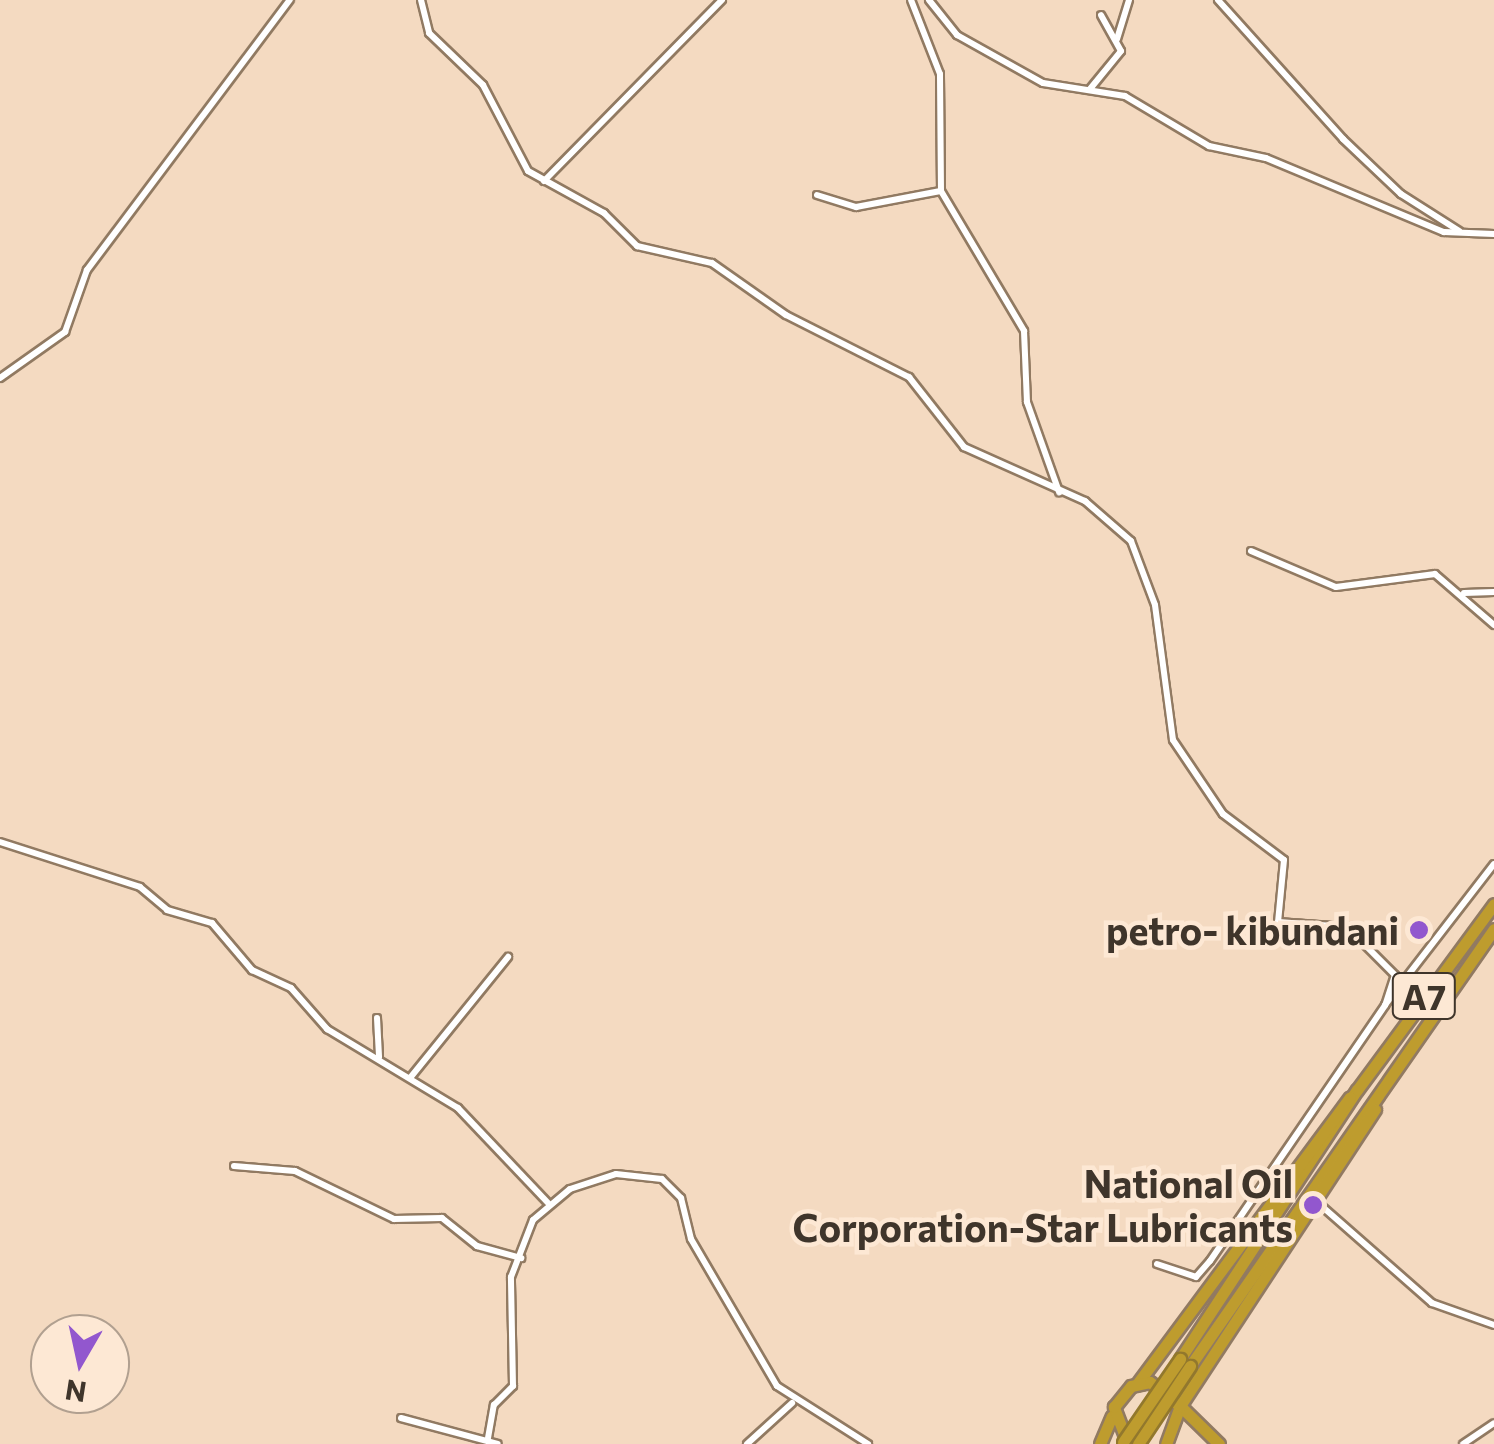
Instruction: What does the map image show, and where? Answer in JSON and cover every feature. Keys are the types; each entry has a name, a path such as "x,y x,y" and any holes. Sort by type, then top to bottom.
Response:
{"highway":[{"name":"A7","path":"1138,1444 1348,1124 1357,1090 1494,904"},
{"name":"A7","path":"1125,1444 1348,1124 1378,1104 1494,928"},
{"path":"1100,1444 1113,1414 1357,1090"},
{"path":"1166,1444 1180,1406 1378,1104"},
{"path":"1137,1384 1163,1386 1218,1444"},
{"path":"1113,1414 1125,1444"}],"street":[{"path":"0,378 64,332 86,270 290,0"},
{"path":"421,0 435,42 496,107 512,156 544,181 604,213 637,246 712,263 786,315 909,377 964,447 1060,492 1130,541 1148,573 1170,730 1223,814 1284,860 1278,922 1348,927 1395,974 1385,1005"},
{"path":"544,181 722,0"},
{"path":"911,0 940,74 942,190 1024,330 1027,402 1060,492"},
{"path":"929,0 957,35 1009,68 1157,108 1209,146 1460,232 1494,234"},
{"path":"1090,90 1119,57 1117,39 1129,0"},
{"path":"1218,0 1343,139 1401,194 1460,232"},
{"path":"1101,15 1117,39"},
{"path":"817,195 856,208 942,190"},
{"path":"1251,551 1336,586 1434,574 1462,593 1494,624"},
{"path":"1462,593 1494,592"},
{"path":"0,842 140,887 167,910 212,923 252,970 291,988 327,1029 458,1108 548,1203"},
{"path":"1157,1264 1184,1278 1203,1269 1385,1005 1494,864"},
{"path":"410,1078 508,957"},
{"path":"377,1018 380,1058"},
{"path":"234,1166 295,1171 394,1219 442,1218 477,1246 522,1258"},
{"path":"488,1438 494,1405 513,1386 511,1278 548,1203 603,1175 662,1178 792,1403 868,1444"},
{"path":"1317,1202 1432,1303 1494,1325"},
{"path":"747,1444 792,1403"},
{"path":"402,1418 488,1438 498,1444"},
{"path":"1463,1444 1494,1423"}],"place":[{"name":"petro- kibundani","path":"1419,930"},
{"name":"National Oil Corporation-Star Lubricants","path":"1313,1205"}]}
